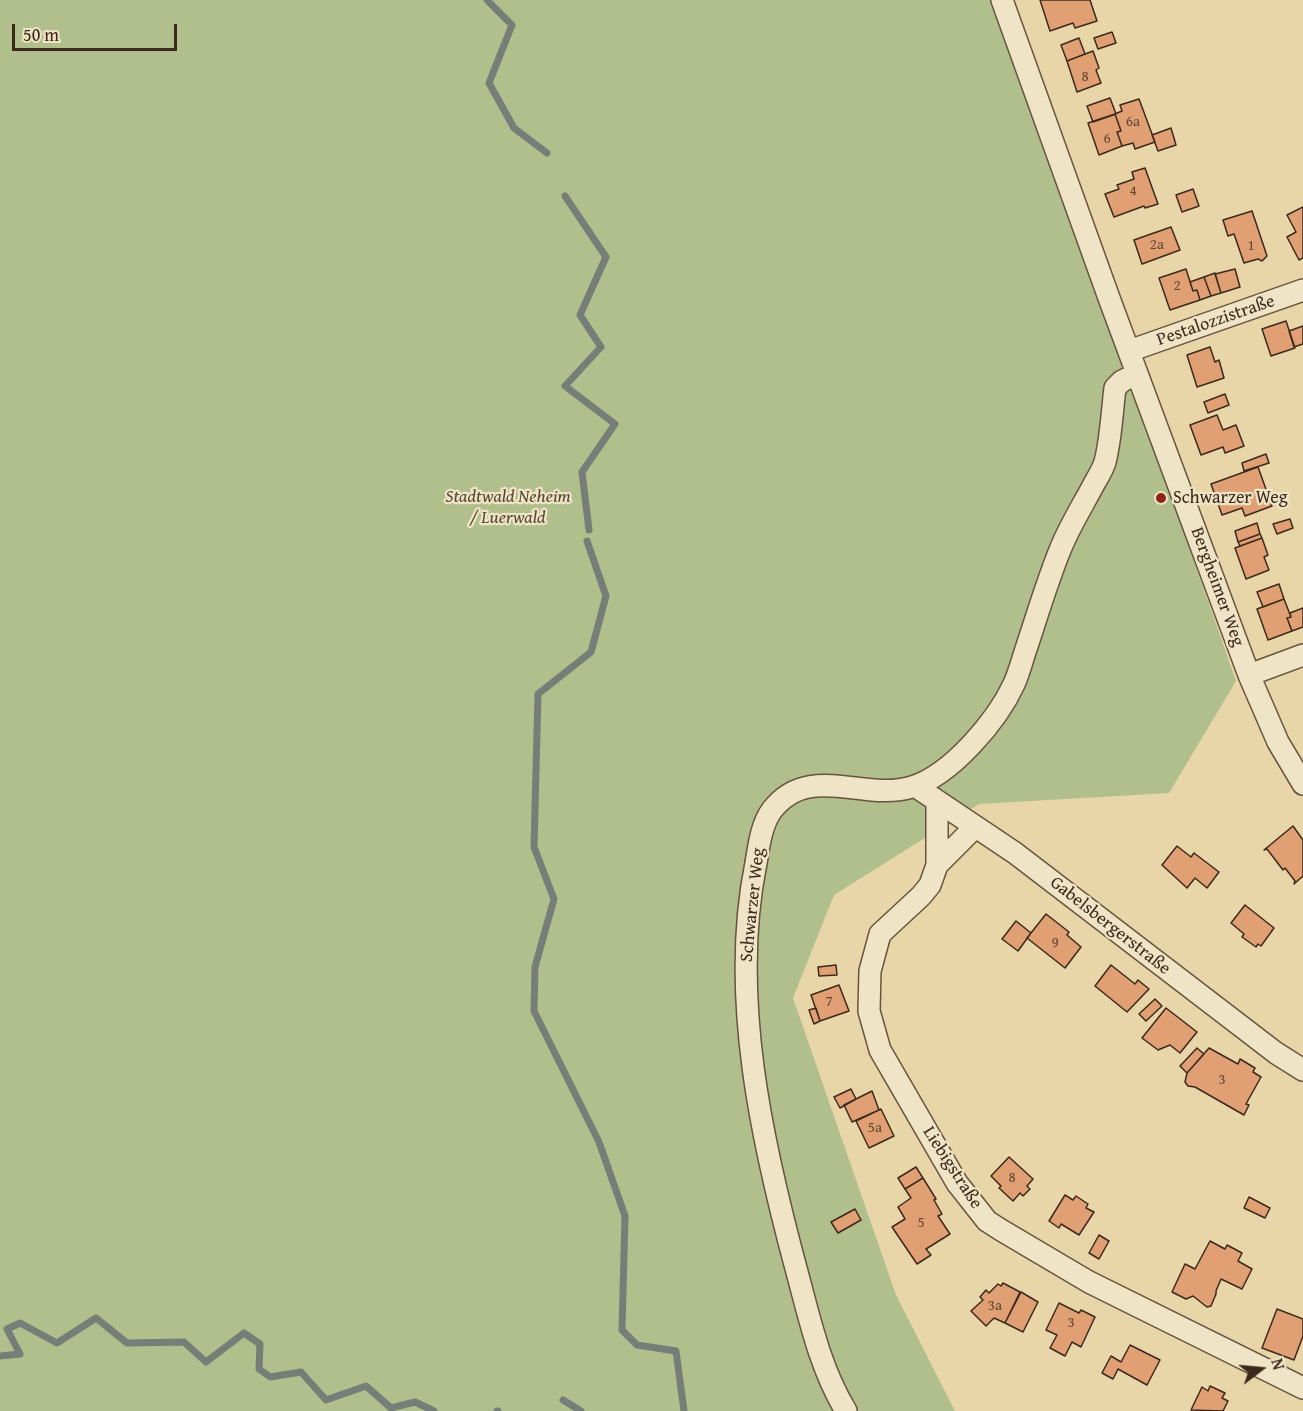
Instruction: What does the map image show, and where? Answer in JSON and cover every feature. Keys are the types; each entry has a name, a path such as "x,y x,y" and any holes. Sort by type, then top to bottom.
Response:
{"street":[{"path":"1002,0 1129,351"},
{"name":"Pestalozzistraße","path":"1129,351 1303,290"},
{"name":"Bergheimer Weg","path":"1129,351 1250,675 1278,742 1303,784"},
{"name":"Schwarzer Weg","path":"846,1411 830,1381 820,1355 785,1227 770,1163 756,1079 748,1011 747,922 754,871 765,824 773,810 797,789 816,785 890,790 915,786 934,778 968,748 989,724 1014,686 1061,547 1105,464 1115,388 1122,381 1137,374"},
{"path":"1250,675 1303,655"},
{"name":"Gabelsbergerstraße","path":"915,786 1015,853 1248,1032 1303,1070"},
{"name":"Liebigstraße","path":"937,802 937,865 930,885 921,896 880,934 870,971 869,1011 880,1050 957,1184 987,1221 1089,1282 1303,1388"},
{"name":"Liebigstraße","path":"937,865 975,827"}],"green space":[{"name":"Stadtwald Neheim / Luerwald","path":"0,0 993,0 1071,210 1236,681 1169,793 979,804 834,895 793,998 896,1295 955,1411 0,1411"}],"building":[{"path":"1040,0 1090,0 1097,21 1075,28 1073,23 1050,31"},
{"path":"1112,32 1116,43 1098,49 1094,38"},
{"path":"1079,38 1085,54 1067,61 1061,45"},
{"path":"1093,51 1101,83 1077,92 1067,61"},
{"path":"1110,98 1116,114 1093,122 1087,106"},
{"path":"1139,99 1155,142 1135,149 1133,143 1122,146 1117,132 1121,131 1115,114 1122,111 1120,105"},
{"path":"1115,114 1121,131 1117,132 1122,146 1099,155 1088,123"},
{"path":"1171,128 1176,145 1158,151 1152,135"},
{"path":"1145,168 1158,204 1145,208 1144,206 1114,217 1105,194 1119,189 1117,185 1134,179 1132,172"},
{"path":"1193,189 1199,206 1182,212 1176,195"},
{"path":"1303,207 1303,258 1299,260 1287,237 1296,232 1287,215"},
{"path":"1252,211 1267,256 1262,261 1258,259 1244,263 1234,234 1228,236 1223,220"},
{"path":"1171,227 1180,250 1142,264 1134,240"},
{"path":"1186,269 1193,291 1197,290 1200,300 1170,310 1159,278"},
{"path":"1235,269 1240,287 1221,293 1215,274"},
{"path":"1215,273 1221,293 1211,296 1204,277"},
{"path":"1204,277 1211,296 1200,300 1197,290 1193,291 1190,282"},
{"path":"1286,321 1295,348 1271,356 1262,329"},
{"path":"1303,326 1303,344 1294,347 1289,331"},
{"path":"1210,347 1215,362 1219,360 1224,378 1197,387 1187,355"},
{"path":"1225,394 1229,405 1208,413 1204,402"},
{"path":"1217,415 1223,430 1236,425 1244,446 1225,453 1223,447 1201,455 1190,425"},
{"path":"1266,454 1269,463 1244,471 1242,463"},
{"path":"1258,467 1272,506 1245,516 1242,508 1222,515 1211,484"},
{"path":"1290,519 1293,528 1277,534 1273,524"},
{"path":"1257,523 1260,534 1238,542 1235,531"},
{"path":"1260,534 1262,538 1240,546 1238,542"},
{"path":"1262,538 1268,555 1264,557 1269,570 1246,579 1235,548"},
{"path":"1279,584 1284,599 1263,607 1257,592"},
{"path":"1284,599 1291,617 1287,618 1292,631 1268,640 1257,609"},
{"path":"1303,608 1303,627 1292,631 1287,618 1291,617 1290,613"},
{"path":"1293,826 1303,840 1303,876 1294,884 1295,881 1285,868 1283,870 1267,849 1264,850"},
{"path":"1177,846 1191,857 1194,853 1219,872 1207,888 1195,878 1187,888 1162,865"},
{"path":"1245,905 1274,928 1261,946 1258,944 1256,947 1242,937 1244,934 1231,923"},
{"path":"1046,914 1069,932 1067,935 1081,947 1065,968 1027,938"},
{"path":"1016,921 1031,933 1018,951 1002,939"},
{"path":"836,965 837,975 819,976 818,967"},
{"path":"1111,965 1135,984 1138,980 1149,989 1127,1012 1095,986"},
{"path":"839,985 849,1011 820,1021 811,995"},
{"path":"1155,999 1162,1006 1146,1021 1139,1014"},
{"path":"816,1008 820,1021 814,1024 809,1010"},
{"path":"1166,1008 1197,1032 1180,1053 1170,1045 1158,1050 1142,1038"},
{"path":"1197,1048 1204,1054 1187,1073 1180,1066"},
{"path":"1209,1048 1238,1064 1240,1059 1255,1068 1253,1072 1261,1077 1246,1104 1249,1105 1244,1115 1195,1087 1188,1086 1185,1082 1187,1073"},
{"path":"851,1089 856,1099 840,1108 834,1097"},
{"path":"872,1091 879,1110 852,1122 844,1105"},
{"path":"881,1109 894,1136 869,1148 856,1121"},
{"path":"1009,1157 1033,1179 1027,1186 1030,1189 1023,1196 1020,1193 1013,1201 999,1188 1001,1186 991,1176"},
{"path":"916,1167 923,1178 905,1189 898,1178"},
{"path":"923,1178 942,1214 938,1216 950,1234 926,1249 931,1255 917,1264 892,1227 905,1219 898,1207 911,1198 905,1189"},
{"path":"1065,1195 1073,1200 1076,1196 1088,1204 1086,1208 1094,1212 1079,1235 1061,1224 1059,1228 1049,1221"},
{"path":"1249,1197 1270,1208 1265,1218 1244,1208"},
{"path":"855,1209 861,1220 838,1233 831,1222"},
{"path":"1099,1235 1109,1241 1099,1259 1089,1253"},
{"path":"1210,1241 1225,1249 1227,1245 1242,1253 1238,1261 1252,1269 1242,1289 1221,1279 1211,1306 1207,1307 1193,1296 1186,1299 1172,1292 1185,1264 1195,1269"},
{"path":"1003,1283 1020,1292 1005,1323 994,1318 986,1326 971,1311 983,1300 980,1297 986,1290 989,1293 998,1284 1001,1286"},
{"path":"1021,1292 1038,1302 1023,1332 1005,1323"},
{"path":"1059,1303 1079,1313 1081,1310 1095,1317 1081,1347 1072,1342 1065,1356 1050,1348 1057,1335 1046,1330"},
{"path":"1277,1309 1303,1319 1303,1336 1294,1360 1262,1348"},
{"path":"1130,1345 1160,1360 1147,1385 1118,1369 1113,1379 1102,1373 1111,1356 1121,1362"},
{"path":"1210,1386 1225,1393 1222,1398 1228,1401 1223,1411 1191,1410 1202,1387 1208,1391"}],"waterway":[{"path":"487,0 512,25 489,83 514,128 547,153"},
{"path":"565,196 606,257 580,315 601,347 565,386 615,424 582,472 589,530"},
{"path":"587,541 606,596 591,652 538,694 534,847 554,899 535,967 534,1011 599,1142 625,1216 622,1330 637,1345 676,1351 684,1411"},
{"path":"0,1356 20,1354 7,1329 20,1323 57,1343 96,1318 127,1343 184,1342 206,1362 244,1333 260,1344 259,1369 270,1377 301,1372 326,1400 366,1386 391,1408 415,1402 434,1411"},
{"path":"563,1400 581,1411"}],"place":[{"name":"Schwarzer Weg","path":"1161,498"}]}
